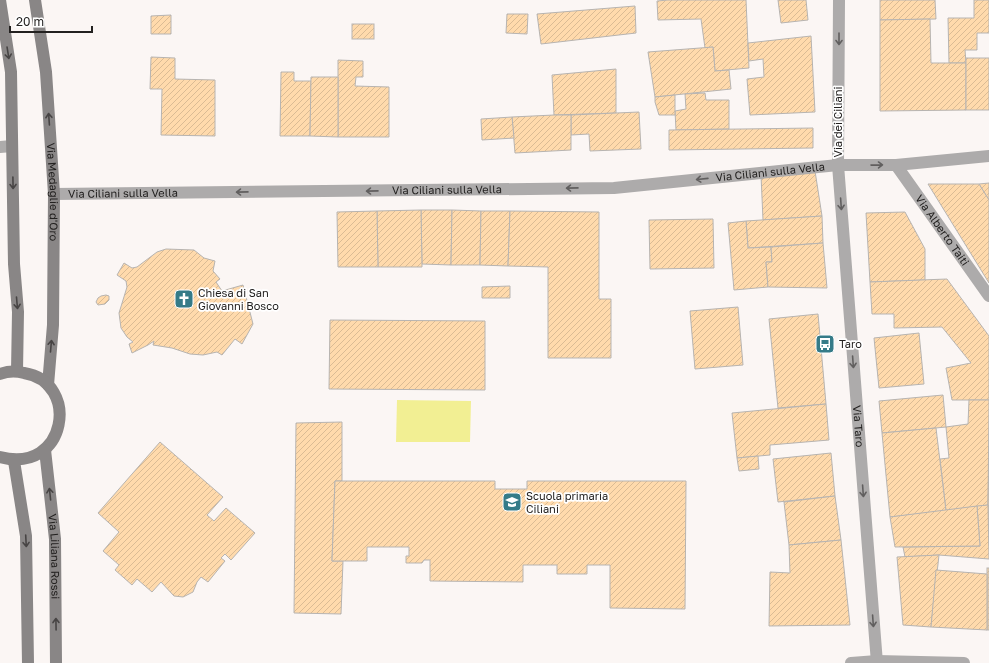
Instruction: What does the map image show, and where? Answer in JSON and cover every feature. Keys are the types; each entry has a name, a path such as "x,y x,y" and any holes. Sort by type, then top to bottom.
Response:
{"street":[{"path":"0,0 11,72 14,264 18,312 17,371"},
{"name":"Via Medaglie d'Oro","path":"35,0 46,72 54,194 53,325 48,385"},
{"name":"Via dei Ciliani","path":"840,0 838,165 896,165 989,156"},
{"path":"0,147 12,146"},
{"name":"Via Ciliani sulla Vella","path":"54,194 614,188 838,165"},
{"name":"Via Taro","path":"838,165 877,662"},
{"name":"Via Alberto Taiti","path":"896,165 989,296"},
{"path":"0,374 4,372 17,371 28,373 39,378 48,385 56,397 60,411 59,425 54,439 45,450 36,456 25,460 14,461 0,458"},
{"name":"Via Liliana Rossi","path":"45,450 55,539 56,663"},
{"path":"14,461 26,536 28,663"},
{"path":"851,663 964,663"}],"shaded area":[{"path":"397,400 471,401 470,442 396,442"}],"building":[{"path":"746,0 749,68 715,71 713,47 705,48 701,19 658,20 657,1"},
{"path":"778,0 806,0 808,20 781,23"},
{"path":"880,0 935,0 936,19 880,20"},
{"path":"974,0 989,0 989,33 977,33 977,50 965,50 966,63 949,63 948,18 974,18"},
{"path":"635,6 636,33 541,44 537,14"},
{"path":"507,14 528,14 527,34 506,33"},
{"path":"171,15 171,34 151,34 151,16"},
{"path":"930,19 931,63 966,63 966,110 880,111 880,20"},
{"path":"352,24 374,24 374,39 352,39"},
{"path":"811,36 815,112 750,115 747,79 764,77 763,59 749,61 748,43"},
{"path":"713,47 715,71 729,70 731,89 655,97 648,52"},
{"path":"151,57 175,58 175,79 215,80 215,136 161,135 162,89 150,89"},
{"path":"966,58 989,58 989,110 966,110"},
{"path":"338,60 363,61 363,77 356,77 355,86 389,87 389,137 338,137"},
{"path":"616,69 616,113 554,115 552,75"},
{"path":"281,72 294,72 294,81 311,81 310,136 280,136"},
{"path":"311,77 338,77 338,137 310,136"},
{"path":"705,93 706,100 729,100 729,129 676,130 675,111 686,109 685,94"},
{"path":"675,95 675,115 659,115 655,97"},
{"path":"639,112 641,149 590,151 589,134 571,135 571,115"},
{"path":"571,115 571,150 515,153 512,117"},
{"path":"512,117 514,138 482,140 481,119"},
{"path":"813,128 813,148 669,150 669,130"},
{"path":"815,171 822,216 763,220 761,175"},
{"path":"989,183 989,200 979,184"},
{"path":"928,184 979,184 989,200 989,283"},
{"path":"421,210 452,210 451,265 422,264"},
{"path":"421,210 422,267 378,267 377,211"},
{"path":"452,210 481,211 480,265 451,265"},
{"path":"377,211 378,267 338,267 337,212"},
{"path":"481,211 510,211 508,266 480,265"},
{"path":"510,211 599,212 599,299 611,299 611,358 548,358 548,267 508,266"},
{"path":"905,212 925,249 925,280 870,282 866,213"},
{"path":"822,216 823,243 748,248 746,221"},
{"path":"713,219 714,268 650,269 649,220"},
{"path":"746,221 748,248 771,247 772,262 766,262 768,287 734,290 728,223"},
{"path":"823,243 827,288 768,287 766,262 772,262 771,247"},
{"name":"Chiesa di San Giovanni Bosco","path":"166,249 194,250 204,258 215,261 213,271 220,279 216,282 222,291 243,285 253,324 242,344 235,339 222,355 217,352 203,355 190,354 172,348 153,345 154,341 132,353 129,344 133,342 127,337 121,328 119,313 127,287 126,281 117,275 124,263 132,268 137,267 157,252"},
{"path":"947,279 989,336 989,400 952,400 946,368 971,363 942,327 894,328 894,314 872,314 870,282"},
{"path":"510,286 510,298 482,298 482,287"},
{"path":"106,295 109,296 109,300 105,304 98,305 96,302 98,298"},
{"path":"738,307 743,365 695,369 690,311"},
{"path":"818,314 826,404 778,408 769,319"},
{"path":"330,320 485,321 485,390 329,389"},
{"path":"919,333 924,384 879,388 874,338"},
{"path":"943,395 946,427 882,433 879,401"},
{"path":"969,400 989,400 988,505 946,511 940,459 949,458 946,427 968,424"},
{"path":"826,404 829,440 770,445 770,455 737,458 732,413"},
{"path":"342,422 342,481 335,481 332,561 343,561 341,614 294,613 296,423"},
{"path":"936,428 946,511 890,517 882,433"},
{"path":"160,442 223,497 207,515 214,521 226,508 255,533 231,560 225,554 221,558 225,561 208,582 201,577 193,592 183,597 174,596 161,582 152,592 137,579 132,585 115,570 119,565 103,551 119,532 98,513"},
{"path":"989,452 989,546 988,505"},
{"path":"831,453 835,496 778,502 773,459"},
{"path":"758,456 759,469 739,471 737,458"},
{"name":"Scuola primaria Ciliani","path":"335,481 495,481 495,489 527,489 527,481 686,481 685,609 610,608 610,565 587,565 587,574 557,574 557,565 523,565 523,582 430,581 430,560 424,560 422,563 406,563 406,556 409,556 409,547 367,547 367,561 332,561"},
{"path":"835,496 841,540 789,545 784,502"},
{"path":"988,505 989,559 939,555 905,557 903,547 980,546 977,506"},
{"path":"977,506 980,546 895,547 890,517"},
{"path":"841,540 850,625 769,626 770,572 790,573 789,545"},
{"path":"939,555 931,627 903,625 897,557"},
{"path":"987,568 989,568 989,630 987,630"},
{"path":"936,570 987,574 987,630 931,627"}],"place":[{"name":"Chiesa di San Giovanni Bosco","path":"184,299"},
{"name":"Taro","path":"825,344"},
{"name":"Scuola primaria Ciliani","path":"512,502"}]}
